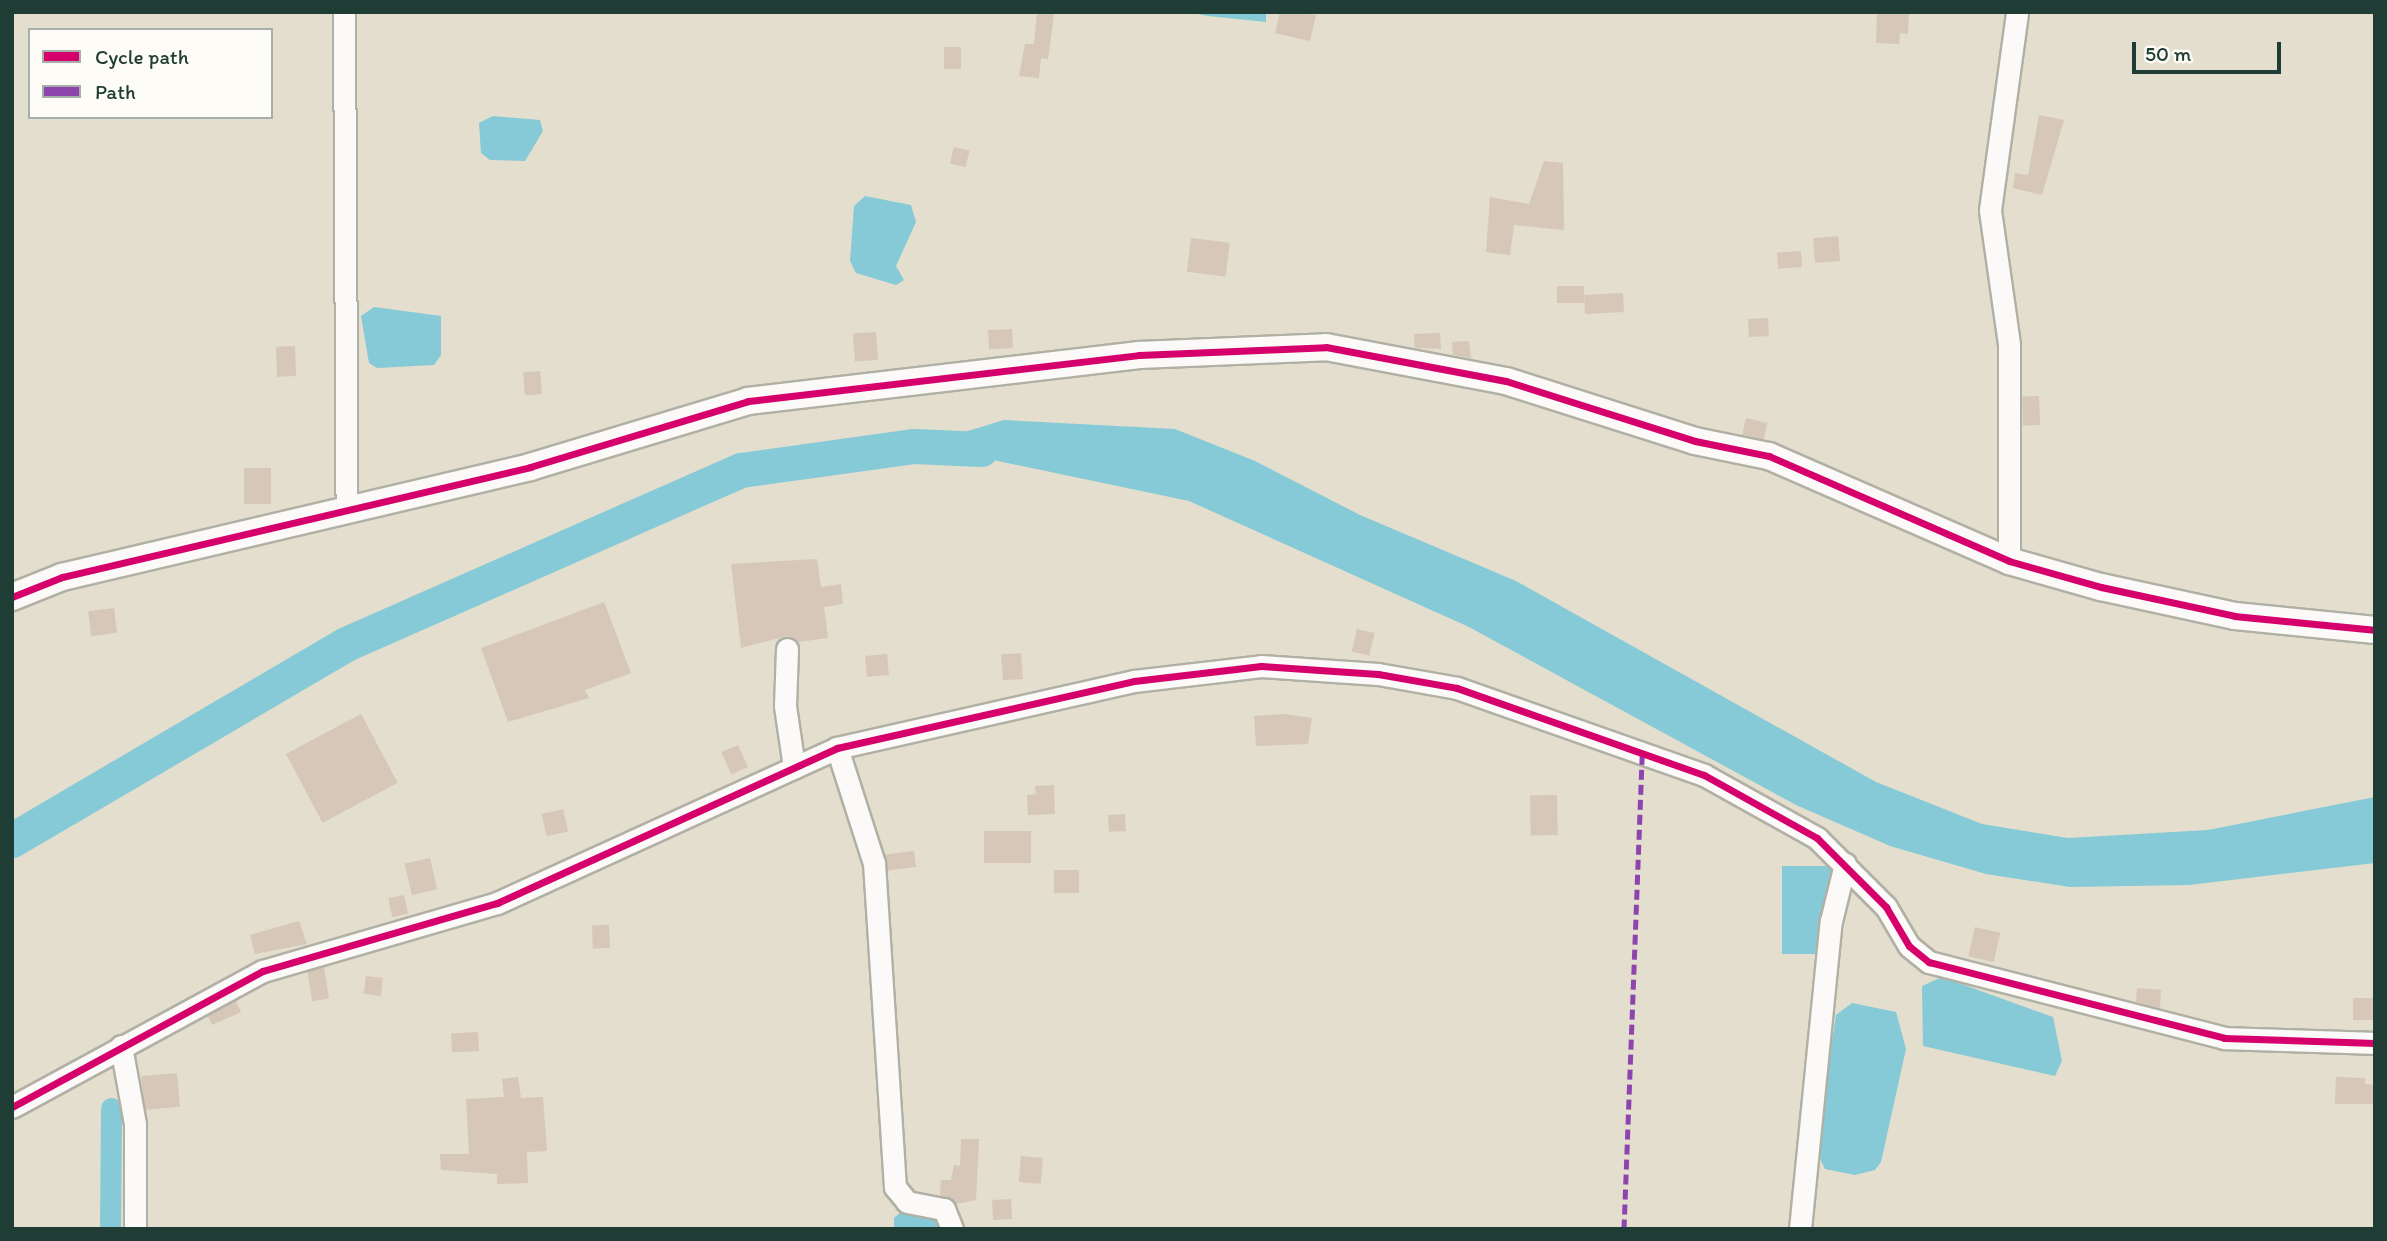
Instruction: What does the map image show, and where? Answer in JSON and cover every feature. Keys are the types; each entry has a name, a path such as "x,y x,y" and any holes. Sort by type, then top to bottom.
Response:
{"street":[{"path":"344,12 347,509"},
{"path":"2008,561 2009,344 1990,210 2017,12"},
{"path":"12,597 62,577 530,467 748,401 1139,355 1326,347 1506,382 1695,441 1769,456 2008,561 2235,616 2375,630"},
{"path":"787,649 786,717 794,767"},
{"path":"12,1107 121,1045 263,971 497,903 837,748 1197,669 1378,674 1457,688 1703,775 1816,838 1844,864 1929,962 2224,1038 2375,1043"},
{"path":"837,748 874,863 895,1188 907,1202 944,1209 952,1229"},
{"path":"1800,1229 1831,921 1844,864"},
{"path":"121,1045 135,1124 135,1229"}],"water":[{"path":"1187,12 1266,12 1266,22 1208,16"},
{"path":"493,116 540,120 543,131 525,161 490,160 481,153 479,123"},
{"path":"865,196 911,205 916,222 896,266 904,280 896,285 856,273 850,261 854,206"},
{"path":"374,307 441,316 441,355 434,365 377,368 369,363 361,316"},
{"path":"1004,420 1175,429 1255,461 1360,515 1516,581 1876,782 1982,824 2068,838 2208,830 2375,797 2375,863 2189,885 2070,887 1986,874 1890,846 1796,805 1469,627 1189,501 922,445"},
{"path":"1782,866 1831,866 1831,954 1782,954"},
{"path":"1942,977 2053,1017 2062,1061 2055,1076 1923,1046 1922,986"},
{"path":"1852,1003 1896,1012 1906,1049 1881,1162 1875,1170 1855,1175 1825,1169 1816,1151 1836,1015"},
{"path":"902,1211 934,1216 941,1229 894,1229 894,1218"}],"building":[{"path":"1280,12 1316,15 1310,41 1275,33"},
{"path":"1877,12 1909,14 1908,34 1900,33 1899,44 1876,43"},
{"path":"1037,13 1054,14 1048,59 1041,58 1039,78 1019,76 1025,44 1034,44"},
{"path":"944,47 961,47 961,69 944,69"},
{"path":"2039,115 2064,120 2042,195 2013,188 2015,173 2028,175"},
{"path":"954,147 970,151 965,167 950,163"},
{"path":"1544,161 1563,163 1564,230 1514,225 1510,255 1486,252 1490,197 1529,204"},
{"path":"1838,236 1840,261 1815,263 1813,238"},
{"path":"1191,238 1230,243 1226,276 1187,272"},
{"path":"1801,251 1802,267 1778,269 1777,253"},
{"path":"1557,286 1584,286 1584,303 1557,303"},
{"path":"1623,293 1624,312 1585,314 1584,295"},
{"path":"1768,318 1769,336 1749,337 1748,319"},
{"path":"1012,329 1013,348 989,349 988,330"},
{"path":"876,332 878,360 855,362 853,334"},
{"path":"1440,333 1441,349 1415,348 1414,334"},
{"path":"1469,341 1471,358 1453,355 1452,342"},
{"path":"295,346 296,376 277,377 276,347"},
{"path":"540,371 542,394 525,395 523,372"},
{"path":"2039,396 2040,425 2023,426 2022,397"},
{"path":"1746,418 1767,423 1764,440 1742,435"},
{"path":"244,468 271,468 271,504 244,504"},
{"path":"817,559 821,587 841,584 843,604 824,607 828,638 798,642 787,636 741,648 731,564"},
{"path":"604,602 631,673 585,690 589,698 508,722 481,648"},
{"path":"114,608 117,633 91,636 88,611"},
{"path":"1357,629 1375,633 1369,655 1352,651"},
{"path":"1021,653 1023,679 1003,680 1001,654"},
{"path":"887,654 889,675 867,677 865,656"},
{"path":"361,714 398,783 323,823 286,754"},
{"path":"1283,714 1312,718 1308,744 1256,746 1254,716"},
{"path":"738,745 748,767 731,774 722,752"},
{"path":"1054,785 1055,814 1028,815 1027,795 1036,794 1035,786"},
{"path":"1530,795 1557,795 1558,835 1531,835"},
{"path":"563,809 568,831 547,836 542,814"},
{"path":"1125,814 1126,831 1109,832 1108,815"},
{"path":"984,831 1031,831 1031,863 984,863"},
{"path":"914,851 916,867 887,870 885,855"},
{"path":"430,858 437,889 412,895 405,864"},
{"path":"1054,870 1079,870 1079,893 1054,893"},
{"path":"404,895 408,914 392,917 388,898"},
{"path":"299,921 307,944 255,954 250,935"},
{"path":"609,925 610,948 593,949 592,926"},
{"path":"1975,927 2000,933 1994,962 1968,956"},
{"path":"324,967 329,999 312,1001 307,970"},
{"path":"366,976 383,978 381,996 364,994"},
{"path":"2137,988 2161,990 2160,1008 2136,1002"},
{"path":"2353,998 2374,998 2374,1020 2353,1020"},
{"path":"236,1001 241,1012 212,1025 208,1016"},
{"path":"478,1032 479,1051 452,1052 451,1033"},
{"path":"177,1073 180,1107 144,1110 141,1076"},
{"path":"518,1077 521,1098 543,1097 547,1151 527,1152 528,1183 497,1184 497,1174 441,1170 440,1154 469,1154 466,1099 504,1097 502,1079"},
{"path":"2336,1077 2365,1078 2365,1084 2375,1085 2375,1104 2335,1104"},
{"path":"961,1139 979,1139 976,1200 956,1204 940,1195 941,1180 951,1180 954,1165 960,1166"},
{"path":"1021,1156 1043,1158 1041,1184 1019,1182"},
{"path":"1011,1199 1012,1219 993,1220 992,1200"}],"waterway":[{"path":"12,840 346,644 741,470 914,446 981,449"},
{"path":"110,1229 111,1108"}],"marked path":[{"path":"1624,1229 1642,751"}],"cycle path":[{"path":"12,597 62,577 530,467 748,401 1139,355 1326,347 1506,381 1695,441 1769,456 2009,561 2101,587 2235,616 2375,630"},
{"path":"12,1107 263,971 497,903 837,748 1134,681 1261,666 1378,674 1457,688 1704,775 1817,838 1886,907 1909,946 1929,962 2224,1038 2375,1043"}]}
